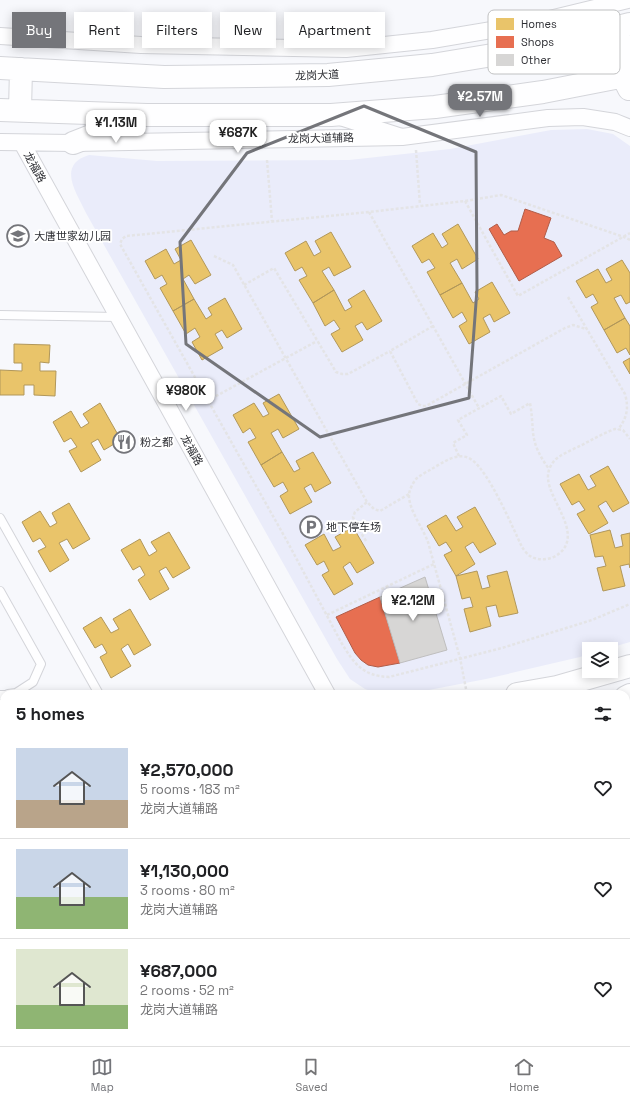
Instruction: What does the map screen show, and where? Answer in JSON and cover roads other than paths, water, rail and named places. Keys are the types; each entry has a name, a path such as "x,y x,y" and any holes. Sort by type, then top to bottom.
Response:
{"main road":[{"path":"10,68 10,110 147,114 331,114 435,107 628,81 626,30"},
{"name":"龙岗大道","path":"10,68 164,77 328,76 432,65 488,56"},
{"path":"73,143 147,114"},
{"path":"537,690 630,666"}],"street":[{"path":"585,10 628,0"},
{"path":"0,36 141,45 346,49 432,40 488,30"},
{"name":"龙岗大道辅路","path":"331,114 408,137"},
{"name":"龙岗大道辅路","path":"0,142 73,143 408,137 548,118 583,117 615,122 630,128"},
{"name":"龙福路","path":"22,143 325,690"}],"lane":[{"path":"0,315 118,317"},
{"path":"0,518 97,690"},
{"path":"0,591 41,664 33,682 21,690"}],"place":[{"name":"大唐世家幼儿园","path":"18,236"},
{"name":"粉之都","path":"124,442"},
{"name":"地下停车场","path":"311,527"}]}
